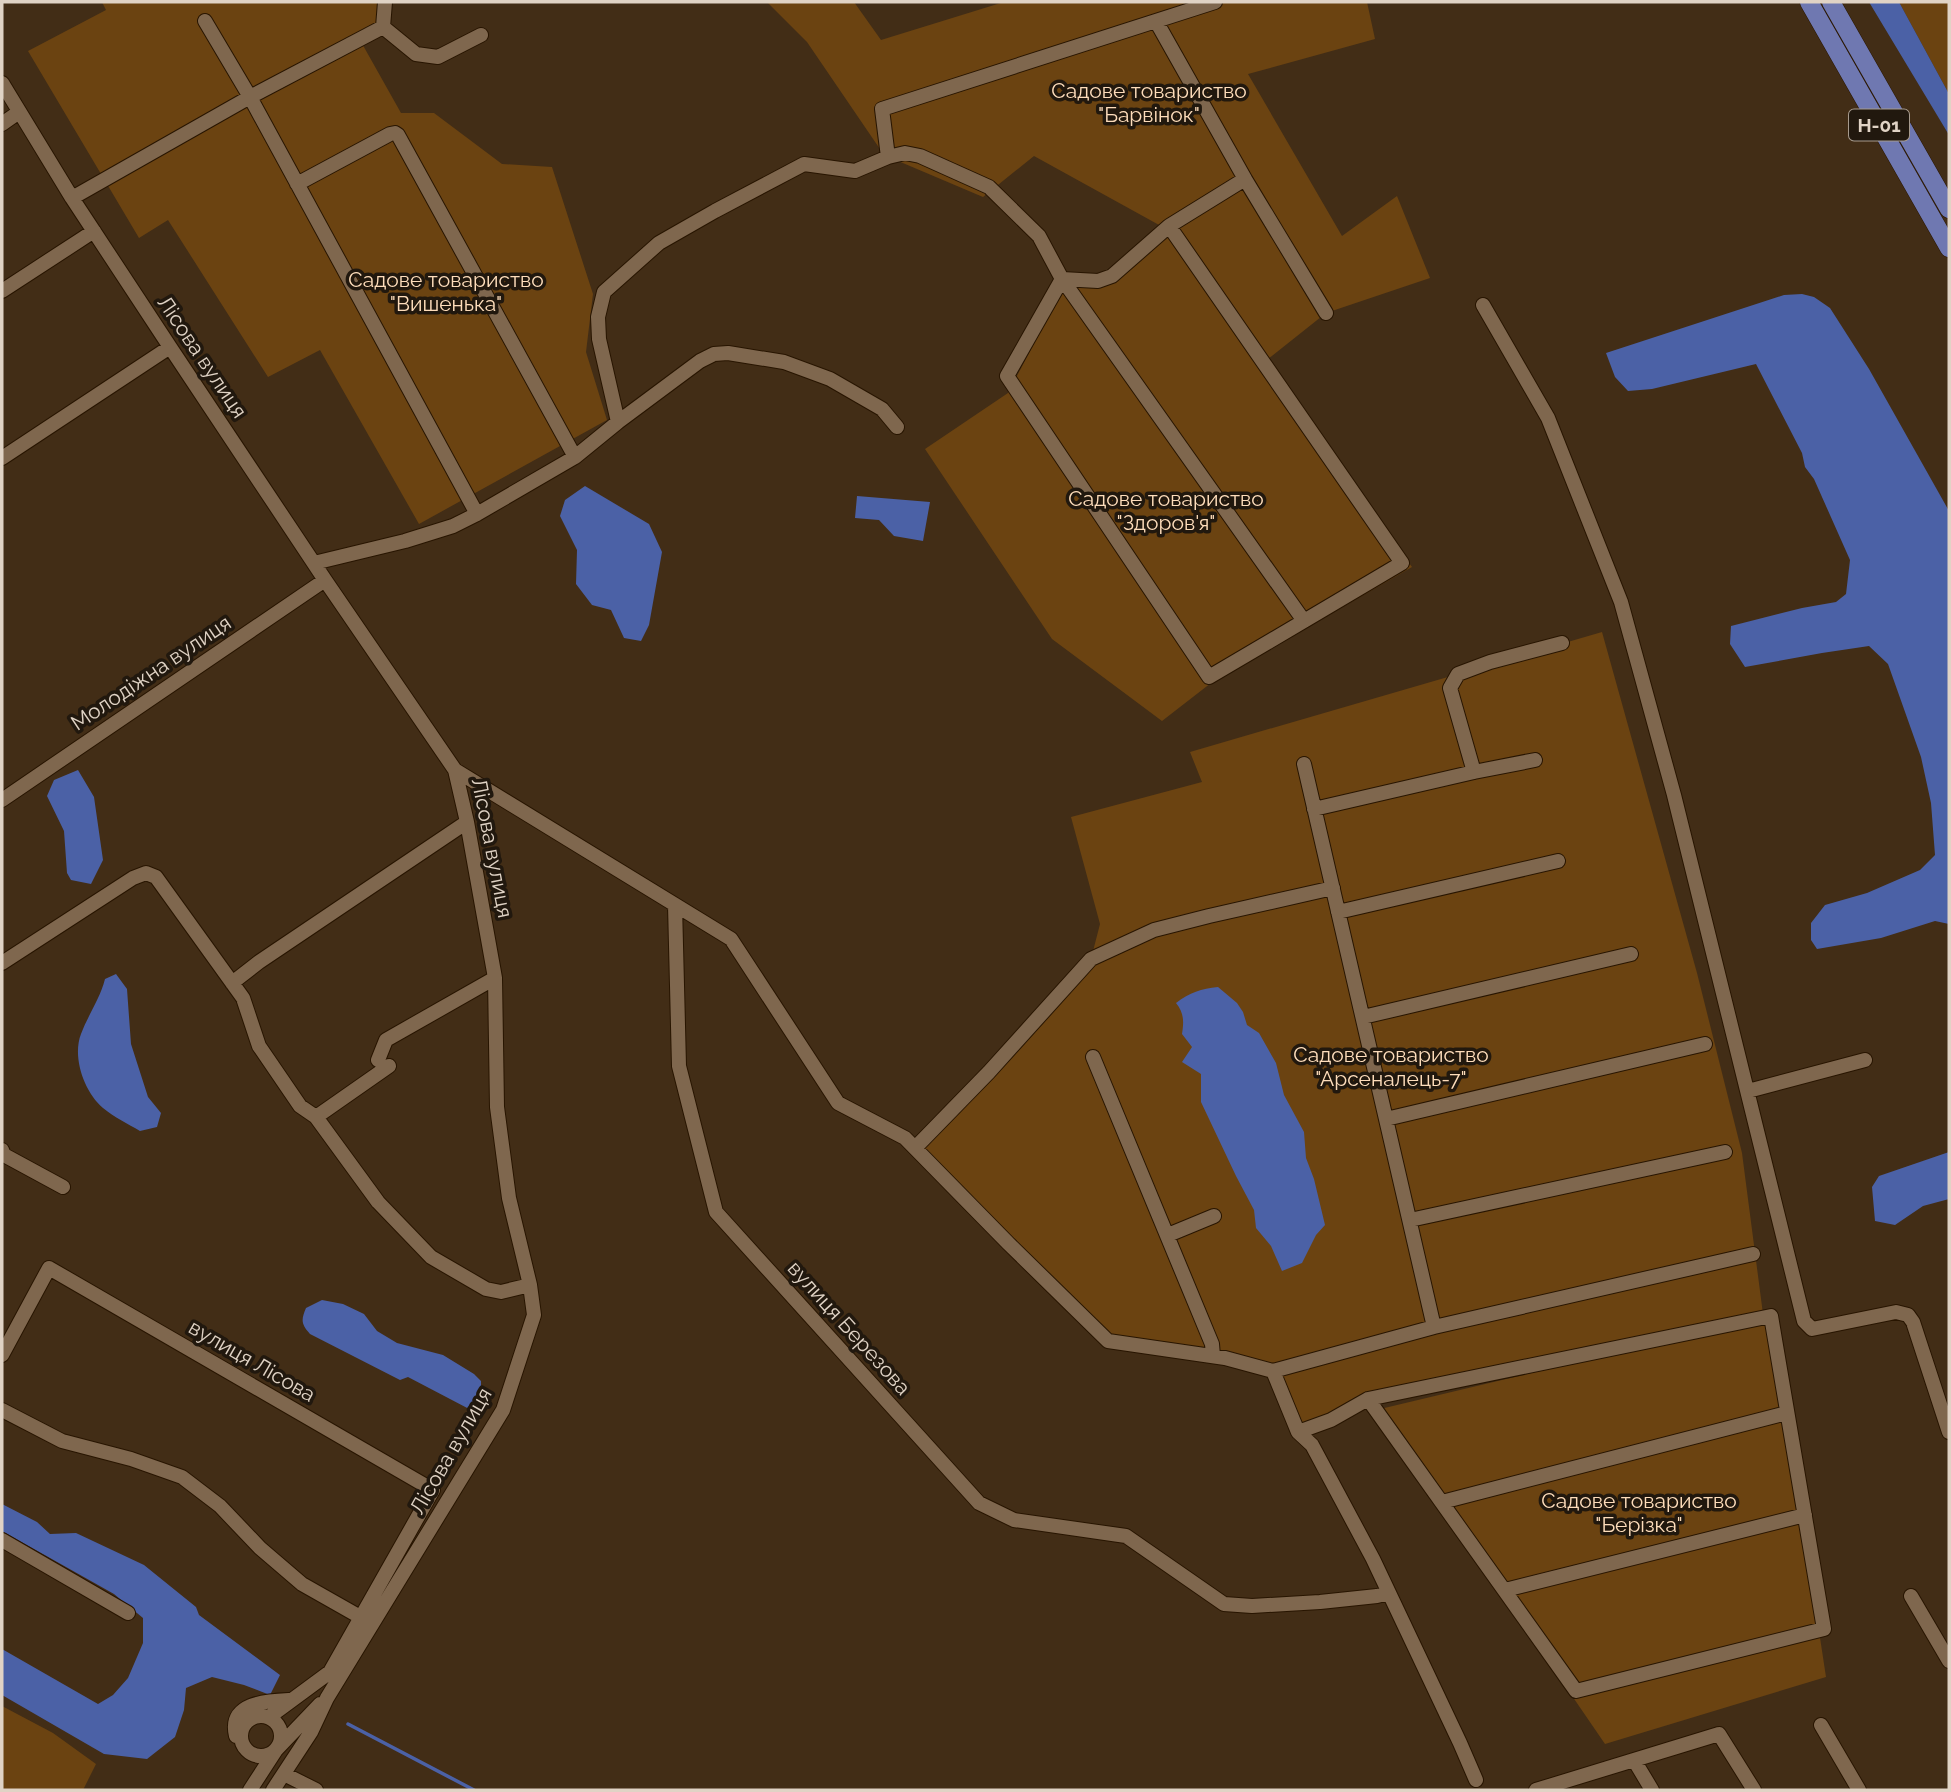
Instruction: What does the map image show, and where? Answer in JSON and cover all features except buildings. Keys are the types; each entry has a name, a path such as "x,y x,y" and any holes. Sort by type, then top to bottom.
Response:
{"main road":[{"name":"Н-01","path":"1809,2 1949,248"},
{"name":"Н-01","path":"1831,2 1949,209"}],"street":[{"path":"383,27 385,2"},
{"path":"888,157 882,109 1215,2"},
{"path":"205,21 250,97 477,514"},
{"path":"1156,21 1245,179 1326,313"},
{"path":"383,27 416,54 438,57 481,35"},
{"path":"72,198 250,97 383,27"},
{"name":"Лісова вулиця","path":"2,83 72,198 170,347 455,770 467,822 495,978 498,1107 509,1198 530,1285 534,1315 503,1410 327,1698"},
{"path":"2,124 19,112"},
{"path":"298,184 390,134 398,135 575,457"},
{"path":"618,422 599,339 598,317 604,292 659,243 804,164 855,171 905,153 920,156 989,187 1040,236 1062,279 1304,621"},
{"path":"1062,279 1098,281 1112,276 1169,226 1245,179"},
{"path":"1062,279 1007,376 1209,677 1402,563 1169,226"},
{"path":"2,291 94,231"},
{"path":"1483,305 1548,418 1621,602 1674,795 1804,1321 1812,1329 1896,1312 1908,1315 1913,1322 1949,1432"},
{"path":"2,458 170,347"},
{"path":"314,563 405,541 453,526 477,514 575,457 700,361 714,354 728,353 784,362 830,379 883,409 897,427"},
{"name":"Молодіжна вулиця","path":"2,800 325,580"},
{"path":"1474,772 1450,688 1458,674 1490,662 1562,643"},
{"path":"1314,809 1535,760"},
{"path":"1304,764 1434,1327"},
{"path":"455,770 731,939 838,1103 905,1138 1108,1341 1213,1356 1273,1371 1434,1327 1753,1254"},
{"path":"232,983 467,822"},
{"path":"1338,912 1558,861"},
{"path":"2,963 133,878 146,873 156,877 243,998 259,1046 300,1106 316,1117 378,1202 431,1257 485,1289 501,1292 530,1285"},
{"path":"915,1148 989,1072 1091,959 1154,930 1333,888"},
{"name":"вулиця Березова","path":"675,905 679,1066 716,1212 979,1503 1014,1520 1126,1536 1224,1604 1252,1606 1320,1602 1389,1593"},
{"path":"1363,1017 1631,954"},
{"path":"316,1117 384,1063 386,1040 495,978"},
{"path":"1386,1119 1705,1044"},
{"path":"1093,1057 1212,1344 1213,1356"},
{"path":"1748,1091 1865,1060"},
{"path":"2,1150 4,1154 62,1187"},
{"path":"1410,1220 1725,1152"},
{"path":"1168,1236 1214,1216"},
{"name":"вулиця Лісова","path":"2,1355 49,1268 433,1490 362,1618"},
{"path":"1298,1432 1331,1420 1368,1399 1771,1316 1824,1629 1576,1691 1368,1399"},
{"path":"1273,1371 1298,1432 1312,1445 1373,1559 1476,1780"},
{"path":"2,1410 62,1441 131,1459 182,1477 219,1506 260,1548 302,1584 362,1618 330,1672 272,1718"},
{"path":"1442,1502 1787,1413"},
{"path":"1505,1590 1805,1515"},
{"path":"2,1540 128,1613"},
{"path":"1911,1596 1949,1661"},
{"path":"292,1700 264,1702 247,1708 237,1717 234,1726 236,1737 252,1754 265,1756 276,1750 327,1698"},
{"path":"273,1790 311,1732 327,1698"},
{"path":"243,1745 241,1731 249,1719 262,1715 272,1718 308,1717"},
{"path":"250,1790 282,1738 281,1731 272,1718"},
{"path":"1821,1725 1859,1790"},
{"path":"1545,1789 1719,1734 1754,1790"},
{"path":"1634,1760 1652,1790"},
{"path":"284,1774 316,1790"}],"green space":[{"name":"Садове товариство \"Вишенька\"","path":"102,2 377,2 380,28 360,40 401,113 434,113 502,164 552,167 593,294 586,352 607,420 419,524 320,350 268,377 168,220 139,238 28,51 106,10"},
{"path":"767,2 854,2 881,40 1004,2 1367,2 1375,39 1248,74 1342,236 1397,196 1430,278 1326,313 1263,363 1412,567 1211,683 1162,721 1052,639 925,449 1008,393 1068,279 1112,282 1170,231 1034,156 983,197 884,155 807,42"},
{"path":"1899,2 1949,2 1949,94"},
{"name":"Садове товариство \"Арсеналець-7\"","path":"1602,632 1697,973 1742,1153 1763,1314 1368,1399 1298,1432 1273,1371 1108,1341 915,1148 1091,959 1100,924 1071,817 1202,782 1190,752"},
{"name":"Садове товариство \"Берізка\"","path":"1771,1316 1826,1677 1605,1744 1376,1410"},
{"path":"2,1706 53,1733 96,1764 83,1790 2,1790"}],"water":[{"path":"1869,2 1899,2 1949,94 1949,135"},
{"path":"1802,294 1814,297 1830,308 1869,369 1949,511 1949,924 1935,921 1881,938 1817,949 1811,940 1811,923 1825,905 1867,893 1920,870 1935,855 1931,803 1921,757 1888,664 1869,646 1745,667 1730,644 1731,626 1836,602 1846,594 1850,560 1814,479 1805,467 1802,453 1756,364 1652,389 1628,391 1615,377 1606,353 1784,295"},
{"path":"585,486 649,524 662,552 649,625 641,641 624,638 611,610 592,605 576,584 577,550 560,516 565,500"},
{"path":"857,496 930,502 923,541 894,536 879,520 855,518"},
{"path":"78,770 94,797 103,860 91,884 71,880 67,873 64,831 47,796 54,780"},
{"path":"116,974 127,989 131,1044 148,1097 161,1113 157,1127 140,1131 96,1101 85,1084 79,1063 81,1034 105,979"},
{"path":"1218,987 1237,1003 1247,1025 1259,1033 1276,1063 1284,1095 1304,1132 1306,1158 1325,1225 1316,1235 1302,1263 1282,1271 1271,1246 1256,1228 1254,1210 1201,1102 1201,1074 1182,1062 1192,1047 1182,1034 1183,1017 1176,1003 1196,992"},
{"path":"1949,1152 1949,1199 1923,1206 1895,1225 1875,1221 1872,1187 1879,1176"},
{"path":"322,1300 343,1304 364,1314 377,1331 397,1343 443,1355 474,1374 481,1381 481,1388 471,1410 408,1377 400,1380 310,1334 303,1325 304,1312 306,1308"},
{"path":"2,1504 37,1522 50,1534 76,1533 144,1565 196,1607 199,1615 280,1675 270,1695 212,1677 186,1688 184,1710 175,1737 147,1759 104,1754 2,1695 2,1649 98,1704 113,1695 128,1678 143,1643 143,1618 114,1594 2,1531"}],"waterway":[{"path":"348,1724 474,1790"}],"park label":[{"name":"Садове товариство \"Барвінок\"","path":"1149,103"},
{"name":"Садове товариство \"Здоров'я\"","path":"1166,511"}]}
